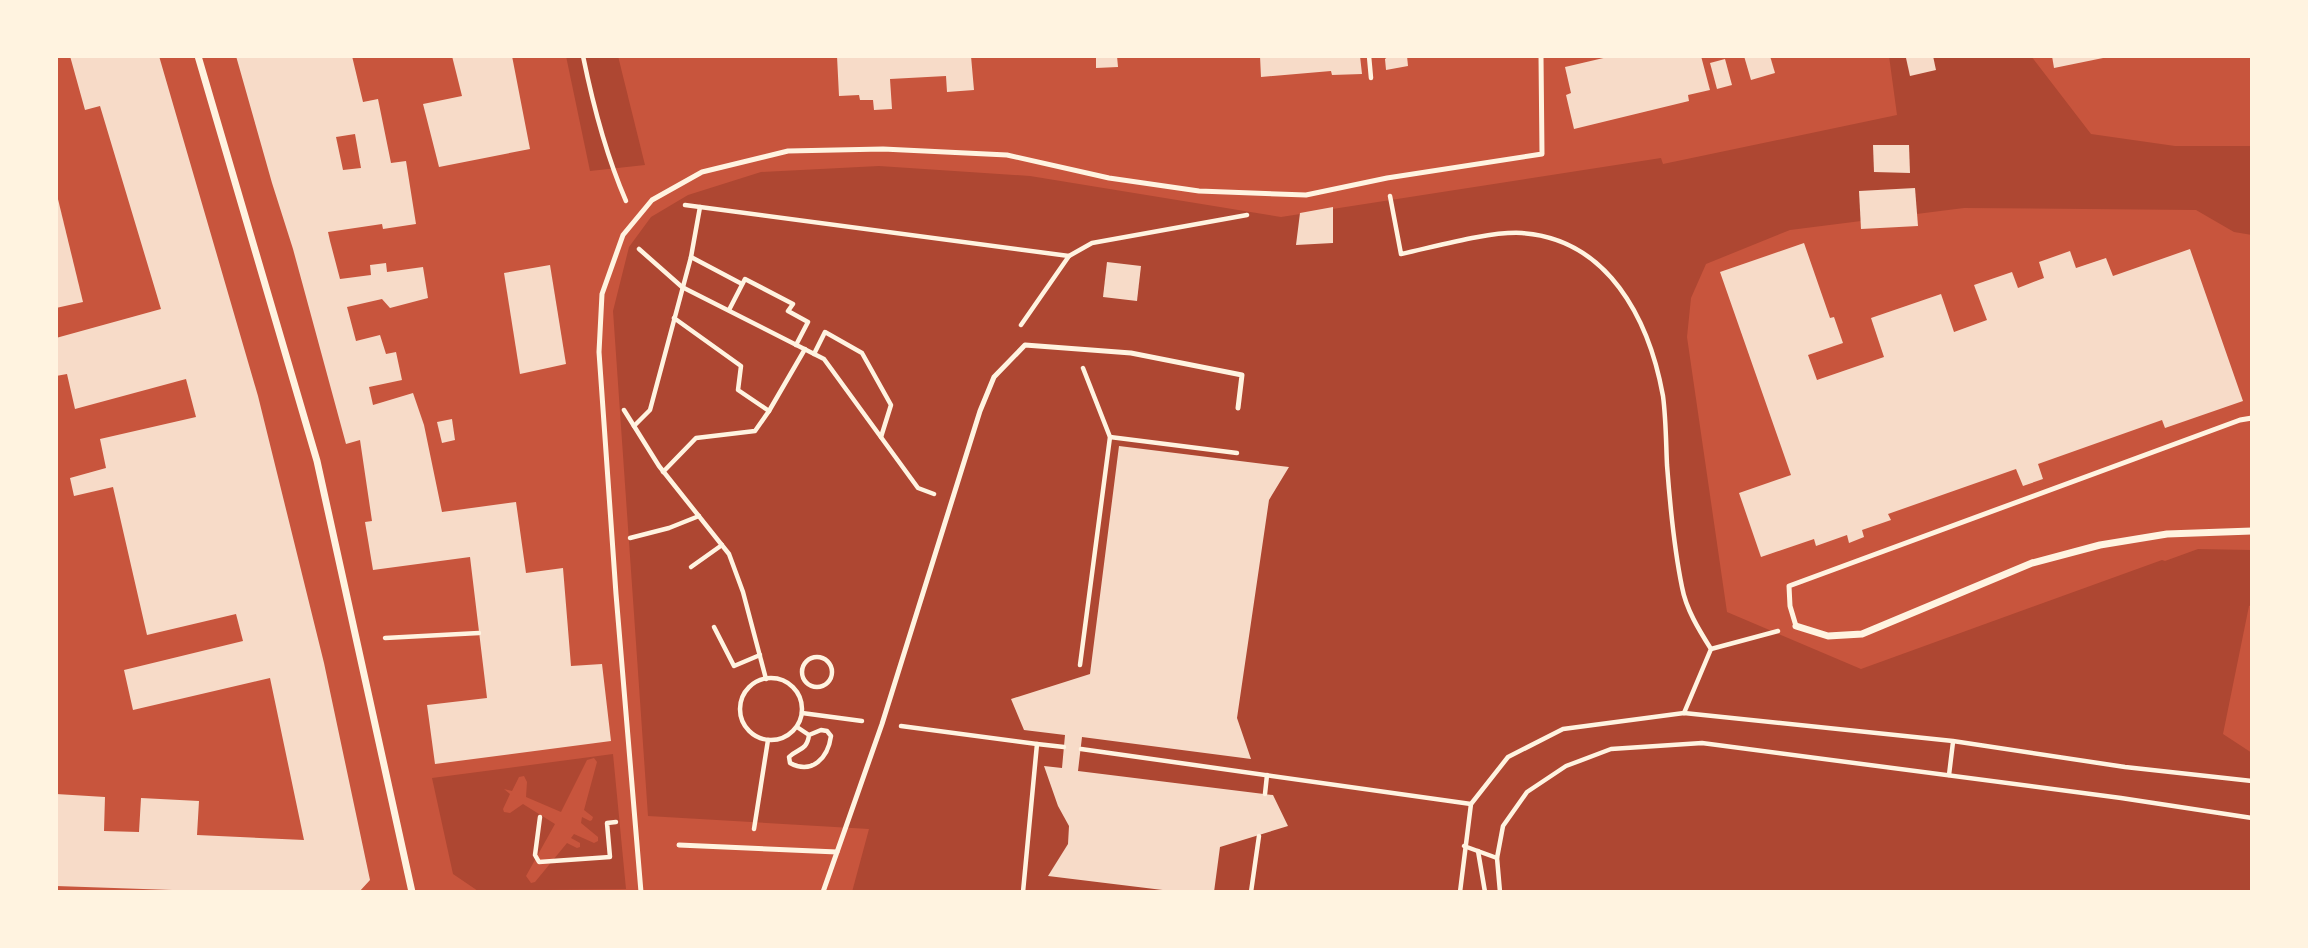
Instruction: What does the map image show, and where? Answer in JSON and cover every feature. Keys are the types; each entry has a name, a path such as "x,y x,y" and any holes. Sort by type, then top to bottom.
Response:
{"street":[{"path":"198,56 317,460 412,892"},
{"path":"1796,626 1828,636 1862,634 2032,563 2100,545 2167,534 2252,531"}],"lane":[{"path":"641,892 599,352 602,295 623,234 652,200 702,172 788,151 883,149 1007,155 1110,178 1199,191 1306,195 1387,178 1542,154 1541,56"},
{"path":"823,892 882,724 951,500 994,377 1026,345 1131,353 1242,375 1238,408"},
{"path":"1796,626 1790,606 1789,586 2240,419 2252,418"},
{"path":"679,845 837,852"}],"path":[{"path":"583,56 591,96 612,169 634,221"},
{"path":"1369,56 1371,78"},
{"path":"1390,193 1401,254 1476,238 1521,233 1565,242 1598,262 1627,297 1649,344 1663,397 1668,481 1682,589 1696,626 1711,649"},
{"path":"652,200 1069,256"},
{"path":"634,426 650,411 691,257 700,207"},
{"path":"1026,345 1020,326 1069,256 1091,243 1251,214"},
{"path":"623,234 682,287 824,359 918,488 951,500"},
{"path":"691,257 742,284"},
{"path":"729,310 745,279 793,304 788,311 808,322 796,345"},
{"path":"674,318 741,366 738,390 769,411"},
{"path":"814,354 825,332 862,353 891,405 881,437"},
{"path":"1075,348 1110,437 1080,665"},
{"path":"663,472 696,438 755,431 805,349"},
{"path":"622,407 663,472 729,554 743,592 766,679"},
{"path":"1110,437 1237,453"},
{"path":"613,538 631,538 669,528 699,516"},
{"path":"691,567 722,545"},
{"path":"1711,649 1796,626"},
{"path":"715,627 734,666 760,655"},
{"path":"385,638 479,633"},
{"path":"1684,713 1711,649"},
{"path":"820,657 829,662 833,672 825,686 815,687 805,682 802,669 807,661 820,657"},
{"path":"766,679 785,681 795,691 802,703 797,727 784,738 768,740 750,733 740,716 743,696 748,688 766,679"},
{"path":"795,691 805,682"},
{"path":"802,713 1064,747"},
{"path":"1460,892 1471,804 1508,757 1563,729 1684,713 1953,741 2252,781"},
{"path":"797,727 809,736"},
{"path":"821,730 827,731 831,736 830,750 820,762 808,767 796,766 790,762 789,757 803,750 809,736 821,730"},
{"path":"751,848 768,740"},
{"path":"1949,775 1953,741"},
{"path":"1500,892 1497,859 1503,825 1527,792 1566,766 1611,749 1702,743 2252,818"},
{"path":"1023,892 1037,744"},
{"path":"1081,749 1471,804"},
{"path":"1265,794 1267,775"},
{"path":"540,817 535,855 539,862 610,857 607,823 635,822"},
{"path":"1251,892 1259,836"},
{"path":"1464,846 1497,859"},
{"path":"1478,851 1485,892"}],"shaded area":[{"path":"566,56 618,56 645,165 590,171"},
{"path":"1889,56 2031,56 2091,134 2175,146 2252,146 2252,235 2234,232 2196,210 1964,208 1790,230 1706,264 1691,298 1687,337 1727,612 1861,669 2198,549 2252,550 2252,605 2249,606 2223,734 2252,753 2252,892 852,892 869,829 648,816 613,311 629,247 651,217 688,195 761,172 879,166 1030,176 1281,217 1661,158 1663,164 1897,115"},
{"path":"613,754 626,889 478,891 453,874 432,778","holes":["594,758 597,762 584,810 593,817 590,821 582,817 581,823 598,837 598,841 594,843 574,834 571,838 580,843 580,847 567,843 535,882 531,883 526,876 555,824 523,804 510,813 504,812 510,794 504,789 512,791 519,777 524,776 527,782 526,797 561,812 587,760"]}],"building":[{"path":"70,56 159,56 258,396 324,663 370,880 359,892 230,892 56,886 56,794 105,797 104,831 139,832 141,798 199,801 197,835 304,840 270,678 133,710 124,670 243,641 236,614 147,635 113,487 74,496 70,478 106,468 100,439 196,417 186,379 75,409 67,374 56,376 56,338 161,309 100,106 85,110"},
{"path":"236,56 352,56 363,102 378,99 391,163 406,161 416,224 383,229 382,224 328,232 340,279 371,275 370,265 386,263 387,272 423,267 428,298 390,308 382,299 347,307 356,341 380,335 386,354 396,352 402,380 369,387 373,405 413,393 424,425 442,512 516,502 526,573 563,568 571,666 602,664 611,741 435,764 427,705 487,698 470,557 373,570 365,522 372,521 360,440 346,444 293,249","holes":["355,134 361,168 343,170 336,137"]},
{"path":"452,56 512,56 530,149 439,167 423,104 462,96"},
{"path":"837,56 971,56 974,90 947,92 946,76 890,79 892,109 874,110 873,100 860,100 859,95 839,96"},
{"path":"1096,56 1117,56 1118,67 1096,68"},
{"path":"1260,56 1360,56 1362,74 1332,75 1331,71 1261,77"},
{"path":"1389,56 1407,56 1408,66 1386,70 1385,59"},
{"path":"1612,56 1701,56 1710,90 1688,95 1689,101 1574,129 1566,95 1571,93 1565,67"},
{"path":"1744,56 1770,56 1775,73 1751,80"},
{"path":"1933,56 1936,70 1910,76 1906,58"},
{"path":"2052,56 2107,56 2108,57 2054,68"},
{"path":"1725,59 1732,85 1717,89 1710,63"},
{"path":"1873,145 1909,145 1910,173 1874,172"},
{"path":"1915,188 1918,226 1861,229 1859,191"},
{"path":"56,191 83,302 56,308"},
{"path":"1333,207 1333,243 1296,245 1300,213"},
{"path":"1804,243 1830,318 1834,317 1843,343 1808,355 1817,380 1884,357 1871,318 1941,294 1954,332 1987,320 1974,285 2012,272 2018,288 2044,278 2039,262 2070,251 2076,268 2106,258 2113,276 2190,249 2243,401 2165,428 2162,420 2038,464 2043,479 2023,486 2016,469 1888,514 1891,520 1862,530 1864,537 1849,543 1847,535 1816,546 1814,539 1761,557 1739,493 1791,475 1720,272"},
{"path":"1107,262 1141,266 1137,301 1103,297"},
{"path":"550,265 566,364 520,374 504,273"},
{"path":"452,419 455,440 442,443 437,422"},
{"path":"1119,446 1289,467 1269,500 1237,718 1251,759 1082,737 1078,771 1273,795 1288,826 1220,847 1214,892 1179,892 1048,876 1068,844 1069,826 1058,806 1044,766 1062,768 1065,735 1024,730 1011,699 1090,674"}]}
